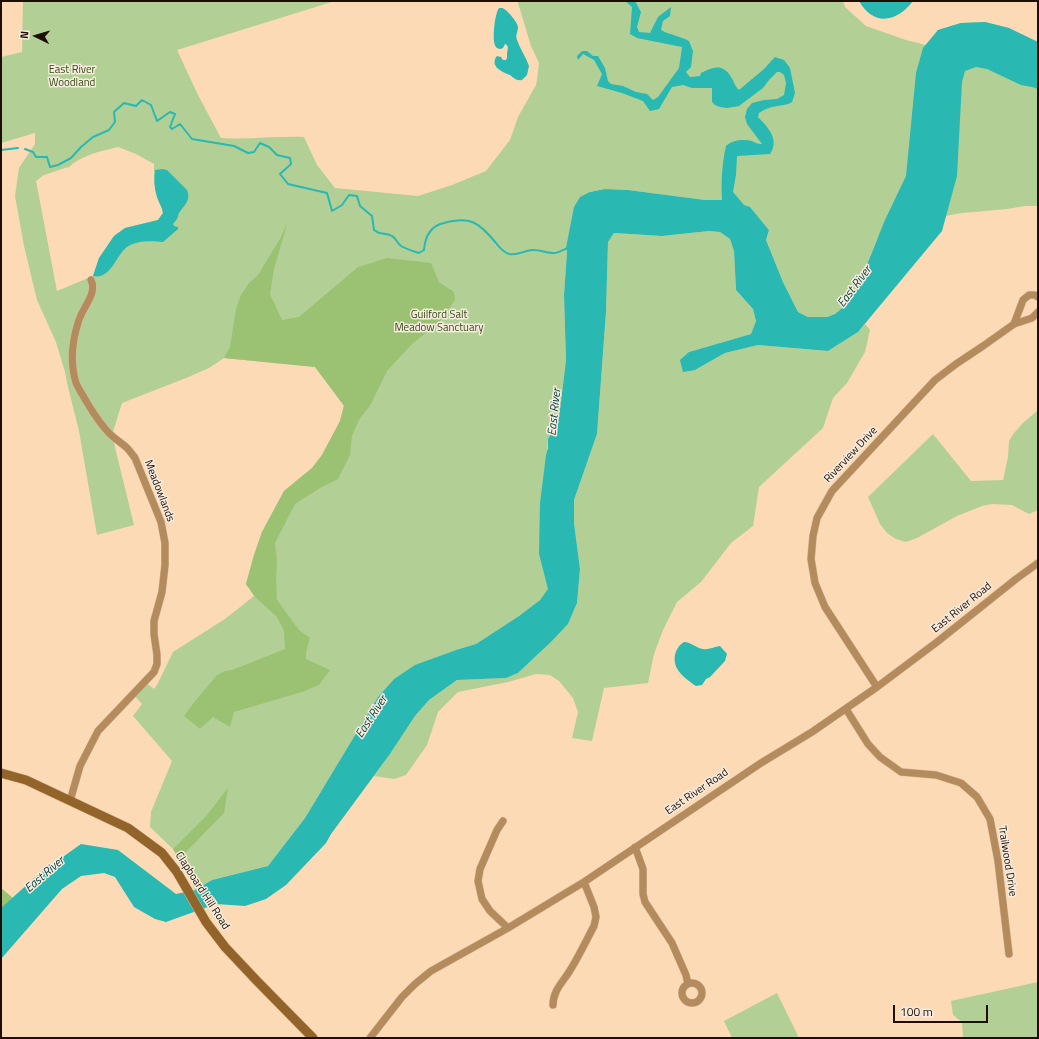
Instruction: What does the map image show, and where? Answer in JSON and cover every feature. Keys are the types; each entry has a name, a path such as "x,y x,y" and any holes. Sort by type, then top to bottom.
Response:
{"street":[{"name":"Meadowlands","path":"70,801 80,766 98,731 154,672 157,664 154,622 162,592 166,565 165,544 161,522 135,458 128,448 111,435 90,409 77,384 73,368 72,346 78,321 91,296 92,283 90,280"},
{"path":"1014,324 1022,300 1029,295 1035,294 1038,297"},
{"name":"Riverview Drive","path":"877,687 825,607 815,583 811,559 813,536 817,518 832,491 935,380 1014,324 1032,318 1038,312"},
{"name":"East River Road","path":"370,1038 402,997 415,984 431,972 584,882 761,763 808,734 877,687 1038,563"},
{"name":"Trailwood Drive","path":"846,708 868,744 880,757 901,772 936,775 955,781 977,797 990,820 998,861 1009,954"},
{"name":"Clapboard Hill Road","path":"1,772 26,780 128,828 162,853 177,872 202,916 225,947 313,1038"},
{"path":"503,821 497,830 480,869 478,881 482,899 490,911 508,928"},
{"path":"635,847 643,870 643,894 645,902 672,943 686,975 688,984"},
{"path":"553,1005 557,988 572,966 594,926 596,917 594,907 584,882"}],"green space":[{"name":"Guilford Salt Meadow Sanctuary","path":"23,1 335,1 177,50 198,95 221,138 241,139 304,137 317,165 335,188 418,196 452,185 486,171 510,140 518,117 536,85 539,63 531,46 518,1 843,1 845,7 866,26 906,40 926,45 938,30 961,23 985,22 1009,28 1038,49 1038,206 962,213 940,217 877,239 857,289 841,309 835,314 827,317 808,317 798,312 783,282 766,240 769,230 750,207 722,200 705,200 628,190 605,189 590,192 566,248 564,295 566,360 559,418 548,439 539,554 549,589 540,600 519,616 476,644 459,649 394,679 378,697 305,818 268,866 212,880 195,890 173,849 150,827 151,812 172,761 133,716 142,704 133,694 145,682 154,689 173,652 225,619 254,596 246,584 262,532 284,491 312,468 322,455 340,421 344,405 315,367 224,358 209,368 122,403 112,435 134,525 97,535 79,431 65,372 56,342 37,300 24,246 15,196 19,168 35,144 35,133 1,143 1,57 22,52","holes":["118,147 136,154 154,164 154,183 163,213 158,220 125,228 114,236 99,258 93,276 57,291 36,181 44,175 68,168 85,157 105,150"]},
{"path":"288,221 274,269 270,294 282,320 299,317 358,267 387,258 431,263 439,282 454,292 455,300 439,322 411,345 387,371 371,404 359,420 352,436 350,455 338,479 320,488 295,504 275,543 277,562 277,600 299,630 310,638 306,652 306,659 330,670 319,685 302,692 234,712 230,727 213,717 200,729 184,716 217,675 285,649 284,631 277,617 256,598 246,584 262,532 284,491 312,468 322,455 340,421 344,406 315,367 224,358 230,347 236,309 241,295 249,283 258,275 281,237"},
{"path":"709,231 720,232 730,239 734,251 736,290 753,309 756,321 751,334 689,352 695,370 725,353 758,345 828,351 858,332 865,324 870,330 865,352 847,383 833,398 823,428 759,487 753,526 731,543 701,582 677,602 663,630 654,654 648,683 604,688 592,741 572,738 578,712 573,698 559,681 550,675 536,674 508,682 458,692 438,712 427,745 406,775 394,779 374,776 415,716 429,700 457,680 506,678 518,673 568,624 577,603 580,569 574,523 574,500 597,434 606,312 608,242 614,233 662,236"},
{"path":"1038,410 1038,510 1029,514 1012,505 992,504 982,506 957,516 917,538 906,542 896,539 887,533 880,524 868,497 933,434 971,481 1003,480 1008,457 1009,441 1023,423"},
{"path":"228,788 224,813 179,859 173,849 207,815"},
{"path":"1,888 13,898 1,908"},
{"path":"1038,982 1038,1038 963,1038 962,1022 953,1015 951,1001"},
{"path":"777,993 799,1038 732,1038 724,1021"}],"water":[{"name":"East River","path":"625,1 635,1 641,12 637,27 639,32 650,33 658,17 671,7 670,16 663,21 661,30 689,41 693,51 691,67 686,72 690,77 700,76 701,73 709,69 721,68 728,73 739,90 764,69 775,57 784,60 790,68 795,93 792,102 766,109 759,113 758,117 772,134 774,144 773,149 770,154 737,156 733,192 744,205 750,207 769,230 766,240 783,282 798,312 808,317 827,317 835,314 847,303 857,289 885,220 906,176 916,73 923,48 938,30 961,23 985,22 1009,28 1038,42 1038,89 1021,85 987,69 976,67 965,71 962,82 957,176 942,231 858,332 828,351 758,345 725,353 695,370 683,372 680,360 689,352 751,334 756,321 753,309 736,290 734,251 730,239 720,232 709,231 662,236 614,233 608,242 606,312 597,434 574,500 574,523 580,569 577,603 568,624 518,673 506,678 457,680 429,700 415,716 390,754 326,843 286,885 266,899 245,906 216,904 166,922 155,919 134,907 115,877 104,873 81,876 62,889 1,959 1,908 39,874 81,844 118,850 176,894 195,890 212,880 268,866 305,818 378,697 394,679 415,665 476,644 519,616 540,600 548,589 539,554 540,503 548,439 559,418 566,360 564,295 566,248 574,207 580,197 590,192 605,189 628,190 705,200 722,200 722,173 726,146 731,142 742,140 762,144 747,124 745,117 747,109 752,103 777,99 784,95 786,83 784,75 777,72 763,88 739,106 727,108 715,105 712,102 712,88 692,88 683,85 672,87 659,109 650,111 643,101 597,86 602,74 594,60 583,54 578,60 577,56 582,51 587,51 593,56 598,56 605,68 608,81 611,84 623,86 636,92 647,94 653,100 658,97 679,68 682,47 637,38 630,34 632,7"},
{"path":"859,1 913,1 900,14 886,19 878,18 872,15"},
{"path":"499,8 507,11 518,25 516,38 529,66 527,75 522,80 517,80 495,66 497,56 501,57 503,60 506,60 508,48 505,44 503,48 497,48 494,42 495,20"},
{"path":"155,170 167,170 187,190 188,194 187,202 173,224 174,226 178,227 178,229 163,242 154,241 135,243 127,247 109,271 99,276 93,276 99,258 114,236 125,228 158,220 163,213 156,194 154,180"},
{"path":"684,642 703,649 720,646 727,654 725,661 710,677 706,679 702,685 696,686 678,670 675,655 679,646"}],"waterway":[{"path":"25,149 33,152 36,157 47,157 50,167 58,165 71,158 93,137 109,130 115,122 114,112 124,103 136,106 142,100 151,105 157,121 170,112 175,114 170,127 172,129 180,124 192,139 234,146 248,153 254,152 260,143 269,147 277,155 290,158 291,164 280,174 288,184 327,193 332,211 342,205 349,195 357,196 360,206 372,216 374,230 379,233 392,236 401,246 412,251 419,253 424,250 429,233 439,224 461,220 473,222 479,226 501,249 509,254 533,250 556,253 568,248"},
{"path":"1,150 18,148"}],"park label":[{"name":"East River Woodland","path":"72,76"}]}
